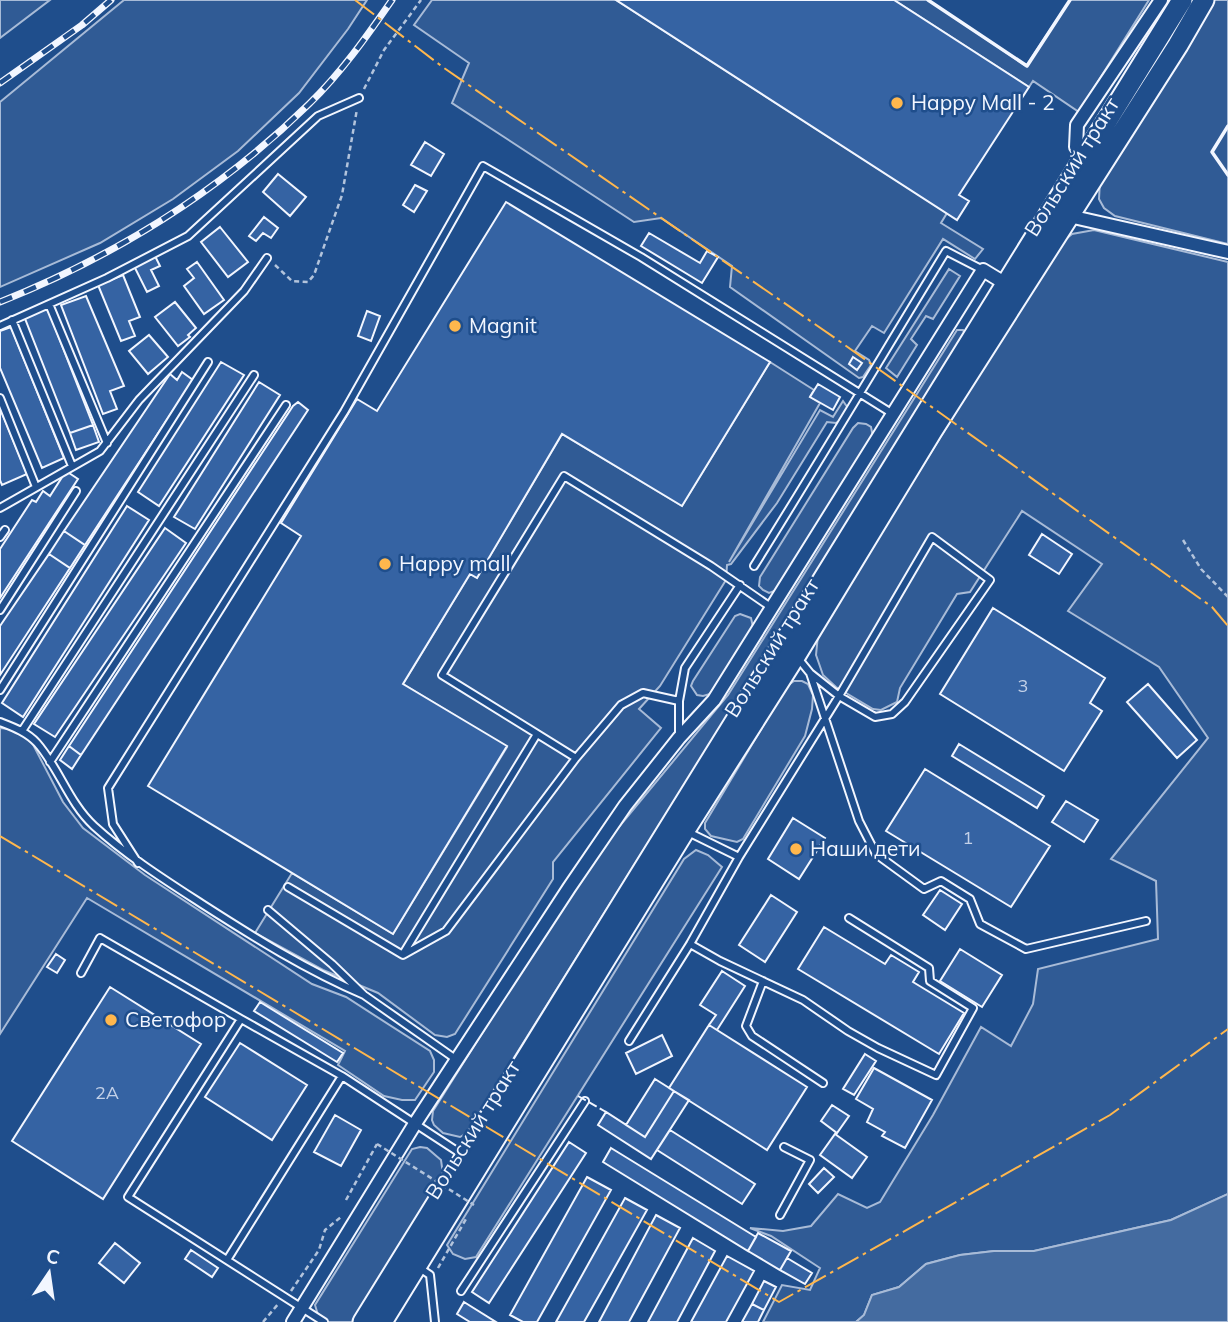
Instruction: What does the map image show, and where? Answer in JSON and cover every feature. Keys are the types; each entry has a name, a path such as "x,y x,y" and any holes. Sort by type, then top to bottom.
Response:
{"main road":[{"name":"Вольский тракт","path":"363,1322 1182,0"},
{"name":"Вольский тракт","path":"382,1322 423,1270 685,830 796,655 939,419 1204,0"}],"street":[{"path":"1086,156 1076,147 1077,125 1161,0"},
{"path":"1069,216 1228,252"},
{"path":"293,1322 416,1122 625,806 714,699 983,270 1006,284"}],"lane":[{"path":"0,326 107,278 188,236 318,116 359,98"},
{"path":"138,863 113,824 108,788 344,412 483,166 641,257 862,393 893,415"},
{"path":"754,566 862,393 946,251 983,270"},
{"path":"1,505 100,452 139,400 244,291 267,258"},
{"path":"49,304 107,443"},
{"path":"12,320 72,466"},
{"path":"0,690 208,362"},
{"path":"22,730 254,375"},
{"path":"0,398 36,487"},
{"path":"50,762 286,405"},
{"path":"576,758 442,675 564,476 740,584 772,609"},
{"path":"0,610 76,491"},
{"path":"0,537 5,530"},
{"path":"629,1041 690,944 739,857 824,721 839,696 932,537 990,580 905,702 892,714 875,717 839,696 810,673 796,655"},
{"path":"679,738 679,701 685,668 740,584"},
{"path":"810,673 859,821 876,854 924,889 941,881 970,899 980,924 1027,950 1146,921"},
{"path":"403,955 446,932 576,758 621,705 643,693 679,701"},
{"path":"0,722 22,730 36,742 63,786 92,824 138,863 271,948 322,977 364,995"},
{"path":"403,955 537,734"},
{"path":"685,830 739,857"},
{"path":"288,887 403,955"},
{"path":"268,910 364,995 457,1060"},
{"path":"690,944 803,1000 878,1048 936,1074 974,1008 930,981 929,968 849,919"},
{"path":"81,973 100,938 342,1076 465,1156"},
{"path":"763,981 746,1026 752,1036 823,1083"},
{"path":"241,1019 128,1197 324,1322"},
{"path":"227,1260 342,1076"},
{"path":"461,1291 585,1101"},
{"path":"780,1215 810,1160 784,1147"},
{"path":"423,1270 435,1322"}],"path":[{"path":"267,258 292,281 308,282 314,275 342,195 359,98 384,50 421,0"},
{"path":"1183,540 1201,569 1228,597"},
{"path":"346,1200 377,1144 474,1205"},
{"path":"263,1322 274,1307 286,1298 319,1250 325,1230 344,1215"},
{"path":"443,1261 468,1216"}],"shaded area":[{"path":"0,0 50,0 0,38"},
{"path":"124,0 367,0 299,93 238,151 173,199 100,243 0,287 0,102"},
{"path":"432,0 616,0 947,213 941,223 983,249 975,259 943,239 884,333 872,326 855,351 869,360 871,365 863,377 859,378 730,287 732,266 661,218 634,222 452,103 469,63 414,25"},
{"path":"894,0 928,0 1026,66 1070,0 1149,0 1079,112 1033,81 1029,87"},
{"path":"1212,0 1228,0 1228,244 1115,216 1104,208 1099,199 1100,180"},
{"path":"1094,230 1228,262 1228,1194 1171,1220 1034,1251 994,1251 960,1255 926,1264 899,1287 872,1295 864,1315 856,1322 763,1322 782,1285 810,1290 820,1268 771,1236 750,1228 783,1231 811,1226 838,1194 867,1208 880,1202 933,1115 981,1027 1011,1046 1033,1004 1038,969 1158,939 1156,881 1111,859 1208,738 1159,667 1068,611 1102,564 1022,511 970,592 957,594 900,688 897,702 881,710 873,709 836,687 823,675 816,655 818,635 1060,244 1072,234"},
{"path":"949,269 960,276 933,319 926,316 911,339 917,345 897,377 886,368"},
{"path":"957,330 963,330 965,335 467,1133 460,1137 443,1133 434,1125 433,1111 568,897 618,828 728,695"},
{"path":"770,362 814,390 810,397 820,403 729,562 820,410 833,417 843,401 848,408 842,420 836,423 827,422 777,503 731,564 727,565 726,580 660,686 639,709 661,728 553,862 553,879 455,1034 447,1037 435,1035 378,993 323,970 255,933 292,873 393,934 507,747 403,684 470,574 477,578 562,434 682,506"},
{"path":"858,423 871,427 873,437 777,590 769,593 763,590 759,586 760,577"},
{"path":"740,614 751,618 753,627 710,694 697,695 691,686 693,681 735,616"},
{"path":"794,681 808,684 813,695 805,736 743,839 737,842 711,836 705,829 705,823 787,686"},
{"path":"0,728 26,731 63,802 83,828 145,875 312,984 346,997 430,1051 434,1060 434,1072 415,1100 384,1096 338,1065 345,1051 87,898 0,1034"},
{"path":"696,850 708,855 722,867 476,1257 465,1259 453,1254 447,1245 684,859"},
{"path":"427,1148 441,1160 443,1174 352,1322 328,1322 318,1315 315,1305 412,1149"},
{"path":"1228,1194 1228,1322 856,1322 864,1315 872,1295 899,1287 926,1264 960,1255 994,1251 1034,1251 1171,1220"}],"building":[{"name":"Happy Mall - 2","path":"616,0 894,0 1029,87 959,195 969,201 957,220"},
{"path":"425,142 444,154 431,176 411,165"},
{"path":"278,174 306,197 290,216 263,192"},
{"path":"415,185 427,191 414,212 403,205"},
{"name":"Happy mall","path":"506,202 770,362 682,506 562,434 477,578 470,574 403,684 507,746 393,934 148,786 301,536 281,523 357,399 377,411"},
{"path":"264,217 278,228 271,238 263,233 256,241 249,236"},
{"path":"220,227 248,262 228,277 201,242"},
{"path":"649,233 700,263 707,251 718,257 702,283 641,246"},
{"path":"155,256 160,266 151,270 159,286 147,292 134,266"},
{"path":"197,262 224,300 204,314 184,286 194,278 187,269"},
{"path":"123,275 140,317 129,321 135,336 121,341 98,285"},
{"path":"86,296 124,386 110,391 117,409 103,414 61,305"},
{"path":"175,302 196,328 188,335 190,337 178,346 155,317"},
{"path":"47,307 93,425 70,433 24,316"},
{"path":"367,311 380,316 371,341 358,336"},
{"path":"11,327 64,458 42,468 0,368 0,331"},
{"path":"149,335 168,357 148,374 129,351"},
{"path":"853,357 862,363 857,370 849,364"},
{"path":"221,362 244,375 159,506 138,492"},
{"path":"182,372 193,380 85,545 64,531 170,374 177,380"},
{"path":"259,382 280,395 195,529 174,517"},
{"path":"818,384 840,397 833,410 810,397"},
{"path":"298,402 308,410 81,755 69,746"},
{"path":"0,408 27,474 2,485 0,480"},
{"path":"93,425 99,442 76,450 70,433"},
{"path":"66,471 78,479 0,598 0,549 32,500 36,502 43,491 50,496"},
{"path":"127,506 149,520 23,717 2,703"},
{"path":"165,528 186,543 55,737 34,724"},
{"path":"64,531 85,545 70,568 49,554"},
{"path":"1042,534 1072,554 1059,574 1029,555"},
{"path":"49,554 70,568 0,675 0,626"},
{"path":"993,608 1105,678 1090,703 1102,711 1064,771 940,694"},
{"path":"1148,684 1197,740 1177,758 1127,702"},
{"path":"959,744 1044,796 1037,808 952,756"},
{"path":"69,746 81,755 72,769 60,760"},
{"path":"925,769 1050,846 1011,907 886,831"},
{"path":"1066,801 1098,820 1084,842 1052,822"},
{"name":"Наши дети","path":"793,818 825,838 799,879 768,859"},
{"path":"940,890 962,904 945,930 923,915"},
{"path":"771,895 797,912 765,962 739,945"},
{"path":"824,927 885,964 891,955 919,972 913,982 964,1013 939,1054 798,969"},
{"path":"960,949 1002,975 982,1007 940,981"},
{"path":"56,954 65,960 57,973 47,967"},
{"path":"722,971 745,986 717,1030 709,1025 716,1015 700,1005"},
{"path":"110,987 201,1044 103,1199 12,1141"},
{"path":"260,1002 343,1053 337,1062 254,1011"},
{"path":"709,1025 807,1087 767,1150 669,1088"},
{"path":"662,1035 672,1056 636,1074 626,1053"},
{"path":"240,1043 307,1085 272,1140 205,1097"},
{"path":"865,1054 876,1061 854,1095 843,1089"},
{"path":"874,1068 932,1100 905,1148 882,1136 885,1132 867,1122 873,1109 856,1099"},
{"path":"655,1079 674,1091 645,1137 626,1125"},
{"path":"674,1091 689,1100 651,1159 598,1125 606,1112 645,1137"},
{"path":"832,1105 849,1116 837,1133 821,1121"},
{"path":"335,1115 361,1130 341,1166 314,1152"},
{"path":"670,1130 755,1184 742,1204 657,1150"},
{"path":"835,1134 867,1157 852,1178 820,1155"},
{"path":"569,1142 586,1153 489,1303 472,1292"},
{"path":"611,1148 756,1237 748,1251 603,1162"},
{"path":"824,1168 834,1177 818,1193 809,1184"},
{"path":"587,1177 611,1190 537,1322 523,1322 510,1315"},
{"path":"625,1198 647,1210 584,1322 556,1322"},
{"path":"656,1215 680,1228 629,1322 599,1322"},
{"path":"758,1233 791,1251 780,1270 748,1251"},
{"path":"693,1238 715,1251 677,1322 648,1322"},
{"path":"115,1243 140,1263 124,1283 99,1263"},
{"path":"191,1250 218,1268 212,1277 185,1259"},
{"path":"727,1256 754,1271 726,1322 691,1322"},
{"path":"787,1258 812,1273 805,1284 780,1270"},
{"path":"764,1281 776,1287 764,1310 752,1304"},
{"path":"464,1302 496,1322 470,1322 457,1314"},
{"path":"752,1304 764,1310 758,1322 742,1322"}],"railway":[{"path":"0,83 82,25 111,0"},
{"path":"0,302 43,284 125,242 202,193 239,165 275,136 321,92 353,54 392,0"}],"fence":[{"path":"578,1096 606,1112"}],"wall":[{"path":"928,0 1027,66 1070,0"},
{"path":"1228,126 1212,152 1228,175"}],"power":[{"path":"355,0 444,68 835,338 1212,607 1228,626"},
{"path":"0,836 779,1302 1110,1115 1228,1029"}],"place":[{"name":"Happy Mall - 2","path":"897,103"},
{"name":"Magnit","path":"455,326"},
{"name":"Happy mall","path":"385,564"},
{"name":"Наши дети","path":"796,849"},
{"name":"Светофор","path":"111,1020"}]}
